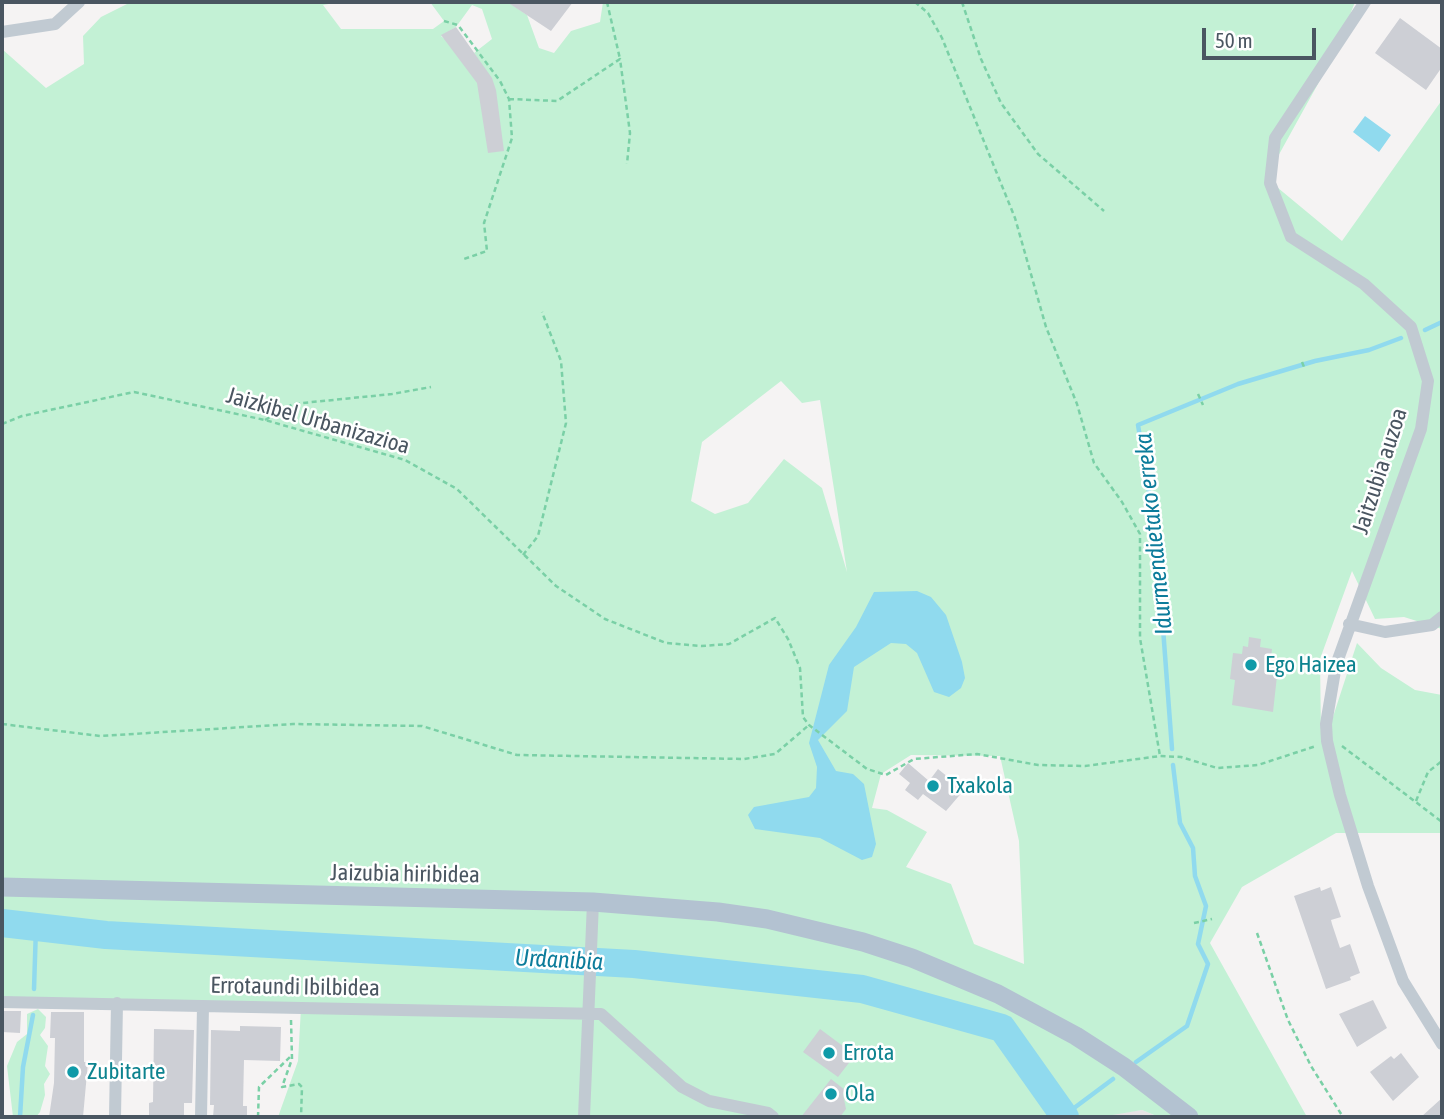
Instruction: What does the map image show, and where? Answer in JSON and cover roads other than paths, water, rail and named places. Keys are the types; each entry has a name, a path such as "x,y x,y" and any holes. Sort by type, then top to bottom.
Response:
{"main road":[{"name":"Jaizubia hiribidea","path":"2,887 593,902 718,912 767,919 851,939 912,958 998,994 1076,1036 1124,1067 1189,1117"}],"street":[{"path":"2,32 55,24 79,2"},
{"name":"Jaitzubia auzoa","path":"1365,2 1275,138 1270,183 1291,237 1364,284 1410,327 1428,382 1421,429 1336,665 1326,724 1339,795 1399,970 1442,1044"},
{"path":"1349,624 1385,632 1432,625 1442,617"},
{"path":"584,1117 593,902"},
{"name":"Errotaundi Ibilbidea","path":"2,1002 588,1014"},
{"path":"115,1117 117,1003"},
{"path":"201,1117 202,1006"},
{"path":"588,1014 601,1014 682,1087 709,1101 768,1113 773,1117"}],"water":[{"path":"1365,116 1391,135 1379,152 1353,132"},
{"path":"917,591 931,597 946,615 962,662 965,678 961,688 949,697 934,692 917,653 906,644 891,643 854,667 847,711 818,740 836,771 853,774 864,784 876,844 872,857 862,860 820,838 755,829 748,815 754,807 809,797 816,788 817,767 809,743 829,665 856,627 874,592"}],"waterway":[{"name":"Idurmendietako erreka","path":"1425,330 1442,322"},
{"name":"Idurmendietako erreka","path":"1172,749 1156,534 1138,425 1238,384 1315,361 1369,350 1401,338"},
{"name":"Idurmendietako erreka","path":"1136,1062 1187,1026 1208,964 1198,944 1206,906 1195,876 1193,848 1180,823 1173,765"},
{"name":"Urdanibia","path":"2,923 106,935 634,964 862,989 1002,1028 1065,1117"},
{"path":"34,989 36,927"},
{"path":"20,1117 23,1067 33,1015"},
{"name":"Idurmendietako erreka","path":"1066,1114 1113,1079"}],"place":[{"name":"Ego Haizea","path":"1251,665"},
{"name":"Txakola","path":"933,786"},
{"name":"Errota","path":"829,1053"},
{"name":"Zubitarte","path":"73,1072"},
{"name":"Ola","path":"831,1094"}]}
